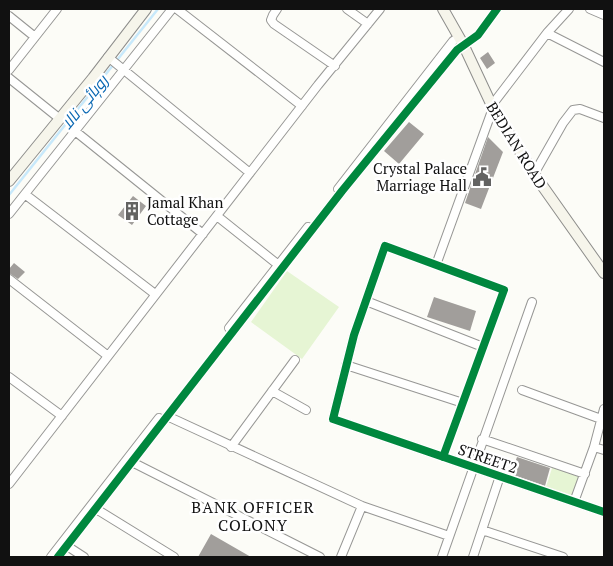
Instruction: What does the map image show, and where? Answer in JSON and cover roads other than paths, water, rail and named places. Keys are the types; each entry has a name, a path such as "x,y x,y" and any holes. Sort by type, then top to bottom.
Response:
{"main road":[{"path":"9,181 60,119 115,64 146,9"},
{"name":"BEDIAN ROAD","path":"443,9 461,41 492,107 534,174 604,273"}],"street":[{"path":"9,70 56,9"},
{"path":"9,214 75,131 115,64 172,9"},
{"path":"177,9 302,106"},
{"path":"277,9 272,15 274,24 335,66"},
{"path":"347,9 368,24"},
{"path":"9,484 12,474 62,416 155,294 380,9"},
{"path":"51,557 65,544 425,83 457,50 461,41 478,35 497,9"},
{"path":"436,264 492,107 547,33 569,9"},
{"path":"590,9 604,15"},
{"path":"9,16 35,37"},
{"path":"547,33 604,62"},
{"path":"115,64 250,173"},
{"path":"9,78 60,119"},
{"path":"534,174 572,110 580,110 603,117 604,107"},
{"path":"75,131 203,234"},
{"path":"26,195 155,294"},
{"path":"216,216 281,266"},
{"path":"443,457 463,403 504,290 385,246 354,335 346,365 463,403"},
{"path":"129,461 166,416 281,266"},
{"path":"9,279 108,356"},
{"path":"366,302 483,347"},
{"path":"442,557 532,302"},
{"path":"231,447 295,360"},
{"name":"STREET2","path":"346,365 334,419 604,512"},
{"path":"9,377 62,416"},
{"path":"522,390 601,419"},
{"path":"272,391 306,410"},
{"path":"574,502 594,447 604,408"},
{"path":"166,416 362,506 449,536"},
{"path":"482,440 585,474"},
{"path":"594,447 604,450"},
{"path":"129,461 320,557"},
{"path":"473,557 500,476"},
{"path":"341,557 362,506"},
{"path":"94,507 174,557"},
{"path":"482,530 563,557"},
{"path":"58,557 65,544"},
{"path":"65,544 84,557"}],"waterway":[{"name":"روہائی نالا","path":"9,195 158,9"}],"place":[{"name":"Crystal Palace Marriage Hall","path":"482,177"},
{"name":"Jamal Khan Cottage","path":"132,211"}],"district":[{"name":"BANK OFFICER COLONY","path":"253,516"}]}
